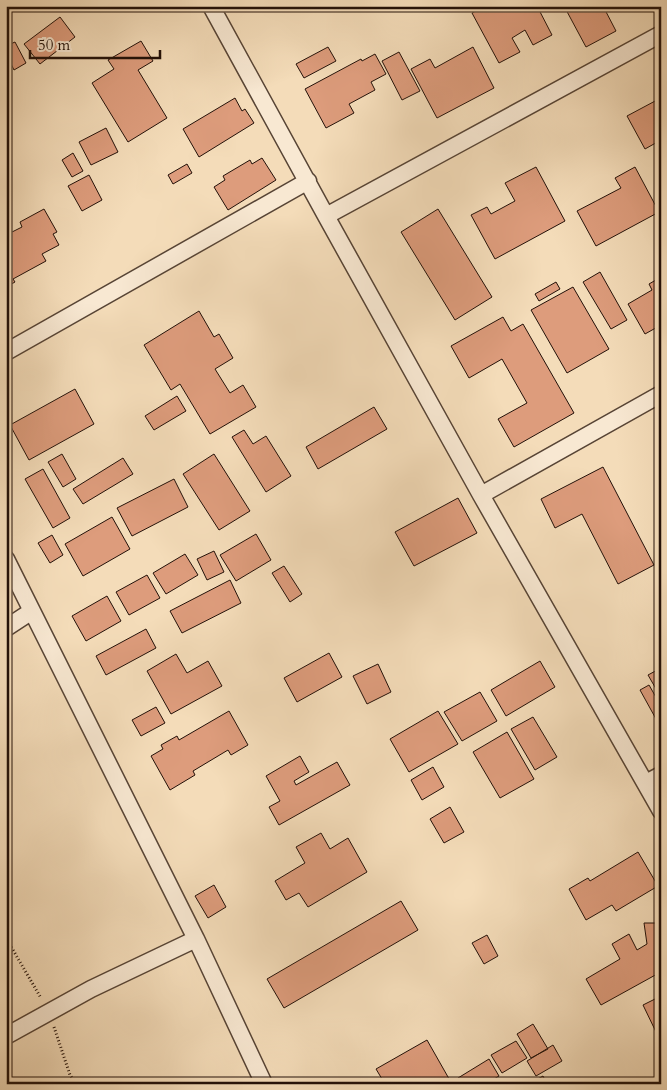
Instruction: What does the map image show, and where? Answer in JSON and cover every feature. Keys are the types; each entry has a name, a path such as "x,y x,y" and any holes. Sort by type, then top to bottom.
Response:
{"street":[{"path":"211,6 481,495 661,811"},
{"path":"326,216 661,34"},
{"path":"6,352 308,181"},
{"path":"481,495 661,394"},
{"path":"6,559 196,939 264,1084"},
{"path":"6,628 32,611"},
{"path":"646,784 661,775"},
{"path":"6,1036 91,989 196,939"}],"building":[{"path":"485,6 537,6 552,35 533,45 525,30 512,38 520,52 499,63 472,13"},
{"path":"564,6 603,6 616,31 586,47"},
{"path":"60,17 75,37 40,64 24,44"},
{"path":"141,41 153,61 138,70 167,118 128,142 92,83 114,69 108,60"},
{"path":"15,42 26,63 14,70 6,54 6,46"},
{"path":"328,47 336,61 304,78 296,64"},
{"path":"473,47 494,88 437,118 411,69 430,59 435,68"},
{"path":"399,52 420,91 402,100 382,61"},
{"path":"375,54 386,74 371,82 375,90 349,104 354,113 326,128 305,89 361,59 362,61"},
{"path":"235,98 242,111 245,109 254,123 199,157 183,129"},
{"path":"657,100 661,107 661,140 645,149 627,116"},
{"path":"106,128 118,152 91,165 79,142"},
{"path":"73,153 83,171 72,177 62,160"},
{"path":"262,158 276,180 228,210 214,187 225,180 223,176 250,160 252,164"},
{"path":"187,164 192,173 173,184 168,175"},
{"path":"536,167 565,221 495,259 471,215 487,207 491,214 515,201 505,183"},
{"path":"635,167 659,212 596,246 577,211 621,188 615,178"},
{"path":"89,175 102,200 82,211 68,186"},
{"path":"44,209 57,232 53,234 59,245 42,254 46,261 13,279 15,282 6,287 6,235 22,227 20,222"},
{"path":"438,209 492,297 455,320 401,232"},
{"path":"600,272 627,320 611,329 583,282"},
{"path":"661,277 661,325 645,334 628,304 652,290 649,284"},
{"path":"556,282 560,289 539,301 535,294"},
{"path":"573,287 609,349 567,373 531,310"},
{"path":"199,311 214,337 219,334 233,358 215,369 230,393 243,385 256,407 210,434 180,384 171,390 144,345"},
{"path":"503,317 511,331 523,324 574,413 514,447 498,419 527,403 502,359 469,378 451,346"},
{"path":"75,389 94,424 29,460 10,425"},
{"path":"177,396 186,411 154,430 145,416"},
{"path":"374,407 387,429 318,469 306,447"},
{"path":"244,430 253,444 266,436 291,476 266,492 232,437"},
{"path":"62,454 76,479 63,487 48,462"},
{"path":"214,454 250,511 219,530 183,474"},
{"path":"123,458 133,474 83,504 73,489"},
{"path":"603,467 654,565 618,584 582,514 555,528 541,499"},
{"path":"43,469 70,518 53,528 25,479"},
{"path":"174,479 188,507 132,536 117,508"},
{"path":"458,498 477,533 414,566 395,532"},
{"path":"112,517 130,549 83,576 65,544"},
{"path":"256,534 271,560 236,581 220,555"},
{"path":"52,535 63,555 50,563 38,543"},
{"path":"214,551 224,572 207,580 197,559"},
{"path":"185,554 198,575 166,594 153,573"},
{"path":"284,566 302,594 290,602 272,573"},
{"path":"147,575 160,598 129,615 116,592"},
{"path":"230,580 241,603 182,633 170,611"},
{"path":"107,596 121,621 86,641 72,616"},
{"path":"146,629 156,648 106,675 96,656"},
{"path":"329,653 342,677 297,702 284,678"},
{"path":"176,654 187,673 208,661 222,686 171,714 147,671"},
{"path":"540,661 555,687 506,716 491,690"},
{"path":"378,664 391,692 367,704 353,676"},
{"path":"661,668 661,693 659,694 648,675"},
{"path":"649,685 657,699 661,697 661,728 640,690"},
{"path":"480,692 497,721 462,741 444,712"},
{"path":"156,707 165,723 141,736 132,720"},
{"path":"229,711 248,745 231,755 228,750 193,771 195,775 170,790 151,756 163,749 161,745 177,736 179,740"},
{"path":"438,711 458,744 409,772 390,739"},
{"path":"533,717 557,757 535,770 511,729"},
{"path":"507,732 534,779 500,798 473,752"},
{"path":"300,756 309,772 294,781 296,785 337,762 350,785 279,825 269,807 280,801 266,776"},
{"path":"433,767 444,787 422,800 411,780"},
{"path":"450,807 464,832 444,843 430,819"},
{"path":"321,833 330,849 348,838 367,872 308,907 299,893 286,900 275,881 305,863 296,847"},
{"path":"638,852 658,886 616,911 612,905 586,920 569,889 588,878 590,881"},
{"path":"214,885 226,907 208,918 195,896"},
{"path":"401,901 418,930 284,1008 267,979"},
{"path":"644,923 661,923 661,967 659,973 601,1005 586,979 620,959 612,944 629,934 637,950 647,944"},
{"path":"487,935 498,956 484,964 472,943"},
{"path":"661,996 661,1032 657,1034 643,1005"},
{"path":"533,1024 548,1049 531,1058 517,1034"},
{"path":"427,1040 452,1084 385,1084 376,1069"},
{"path":"516,1041 527,1058 502,1073 491,1055"},
{"path":"553,1045 562,1061 536,1076 527,1061"},
{"path":"489,1059 499,1076 486,1084 462,1084 458,1078"},
{"path":"543,1076 547,1084 529,1084"}]}
